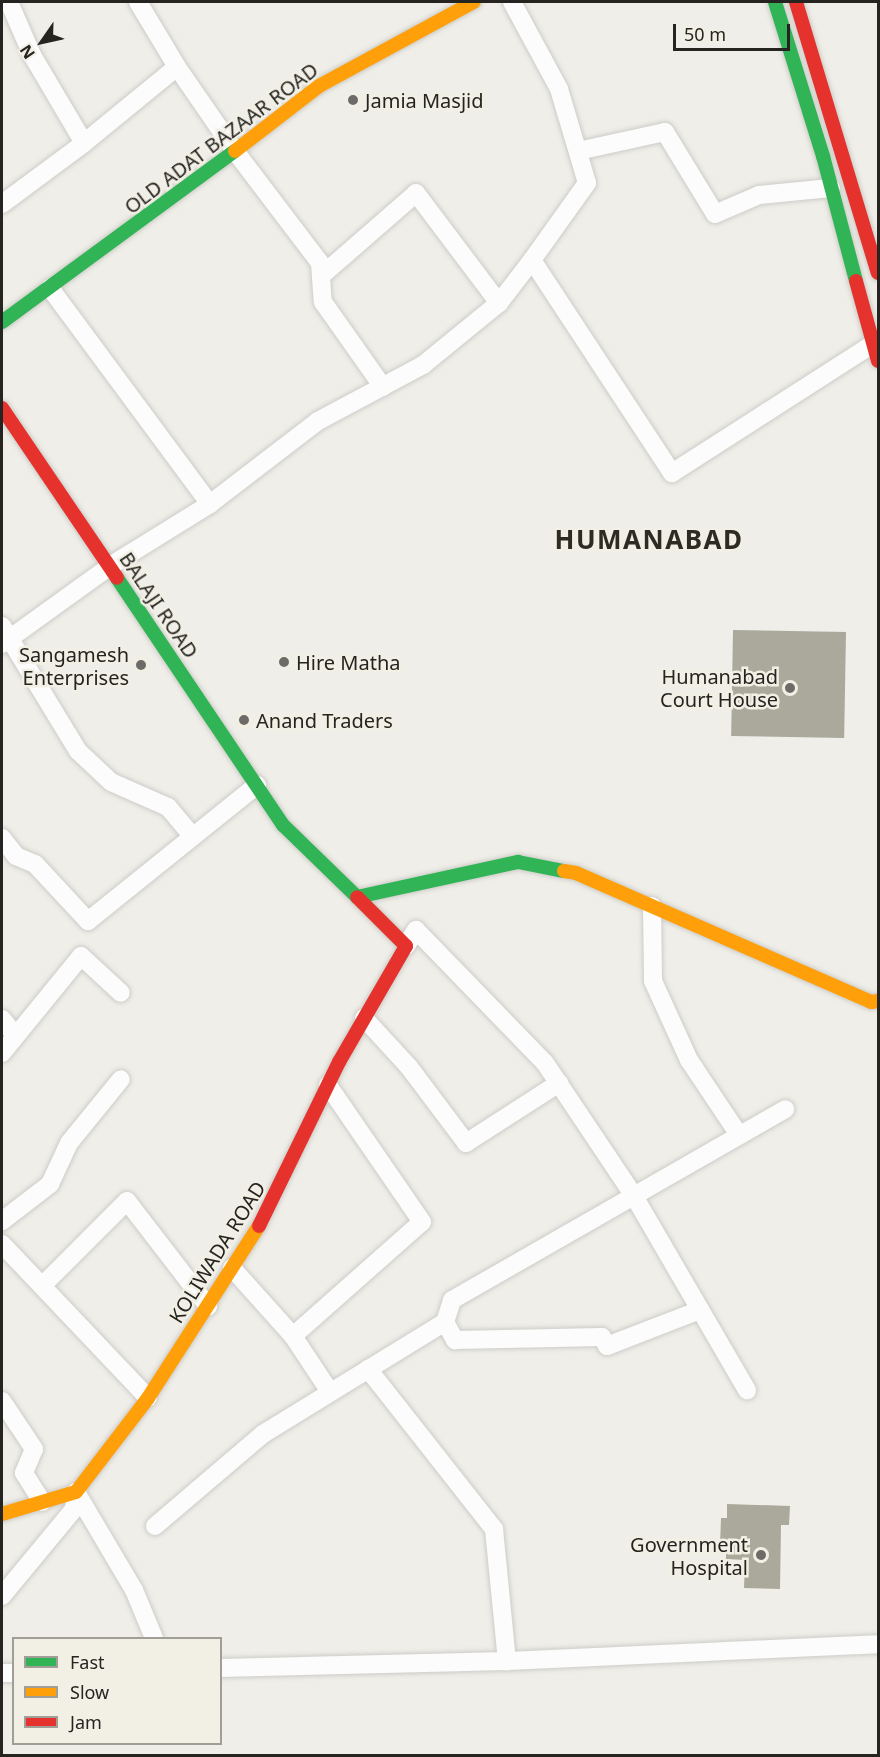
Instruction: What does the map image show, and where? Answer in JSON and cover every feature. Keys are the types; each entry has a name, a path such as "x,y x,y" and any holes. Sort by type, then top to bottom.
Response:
{"street":[{"path":"9,2 32,55 84,143"},
{"path":"138,2 177,67 235,151 320,263 322,302 383,387"},
{"name":"OLD ADAT BAZAAR ROAD","path":"2,322 235,151 319,86 472,2"},
{"path":"192,836 168,807 111,782 78,751 4,636 210,504 318,421 423,365 499,303 587,183 559,89 512,2"},
{"path":"532,260 672,473 876,353 831,188 775,2"},
{"path":"796,2 879,273"},
{"path":"2,204 84,143 177,67"},
{"path":"578,151 665,132 715,214 759,195 831,188"},
{"path":"321,276 416,193 499,303"},
{"path":"50,288 210,504"},
{"name":"BALAJI ROAD","path":"2,408 283,825 357,897"},
{"path":"2,838 16,856 35,864 88,921 257,785"},
{"path":"357,897 518,862 576,873 871,1002 879,1001"},
{"path":"357,897 406,946 416,930 545,1063 633,1196 747,1390"},
{"path":"652,906 653,981 689,1060 739,1136"},
{"name":"KOLIWADA ROAD","path":"76,1492 148,1398 263,1220 328,1085 406,946"},
{"path":"2,1053 81,956 121,993"},
{"path":"364,1018 409,1067 466,1143 558,1083"},
{"path":"2,1019 16,1036"},
{"path":"2,1221 50,1184 69,1143 121,1079"},
{"path":"293,1336 422,1222 328,1085"},
{"path":"155,1526 263,1434 445,1322 452,1299 785,1109"},
{"path":"42,1287 127,1201 208,1306"},
{"path":"2,1244 148,1398"},
{"path":"232,1268 293,1336 330,1392"},
{"path":"445,1322 455,1340 602,1337 607,1347 700,1310"},
{"path":"368,1369 494,1529 507,1661"},
{"path":"2,1401 34,1449 24,1473 42,1502"},
{"path":"2,1514 76,1492"},
{"path":"2,1596 74,1509 76,1492"},
{"path":"76,1492 134,1590 154,1637"},
{"path":"222,1668 507,1661 879,1644"}],"building":[{"name":"Humanabad Court House","path":"733,630 846,632 844,738 731,736"},
{"path":"727,1504 790,1506 789,1525 781,1525 780,1589 744,1588 745,1560 726,1559 726,1546 720,1546 721,1518 727,1518"}],"traffic: fast":[{"path":"775,2 823,156 856,281"},
{"path":"2,322 235,151"},
{"path":"117,578 283,825 357,897 518,862 564,871"}],"traffic: slow":[{"path":"235,151 319,86 474,2"},
{"path":"564,871 576,873 871,1002 878,1001"},
{"path":"2,1514 76,1492 148,1398 259,1226"}],"traffic: jam":[{"path":"796,2 878,273"},
{"path":"856,281 878,361"},
{"path":"2,408 117,578"},
{"path":"259,1226 339,1062 406,946 357,897"}],"place":[{"name":"Jamia Masjid","path":"353,100"},
{"name":"Hire Matha","path":"284,662"},
{"name":"Sangamesh Enterprises","path":"141,665"},
{"name":"Humanabad Court House","path":"790,688"},
{"name":"Anand Traders","path":"244,720"},
{"name":"Government Hospital","path":"761,1555"}],"district":[{"name":"HUMANABAD","path":"649,540"}]}
